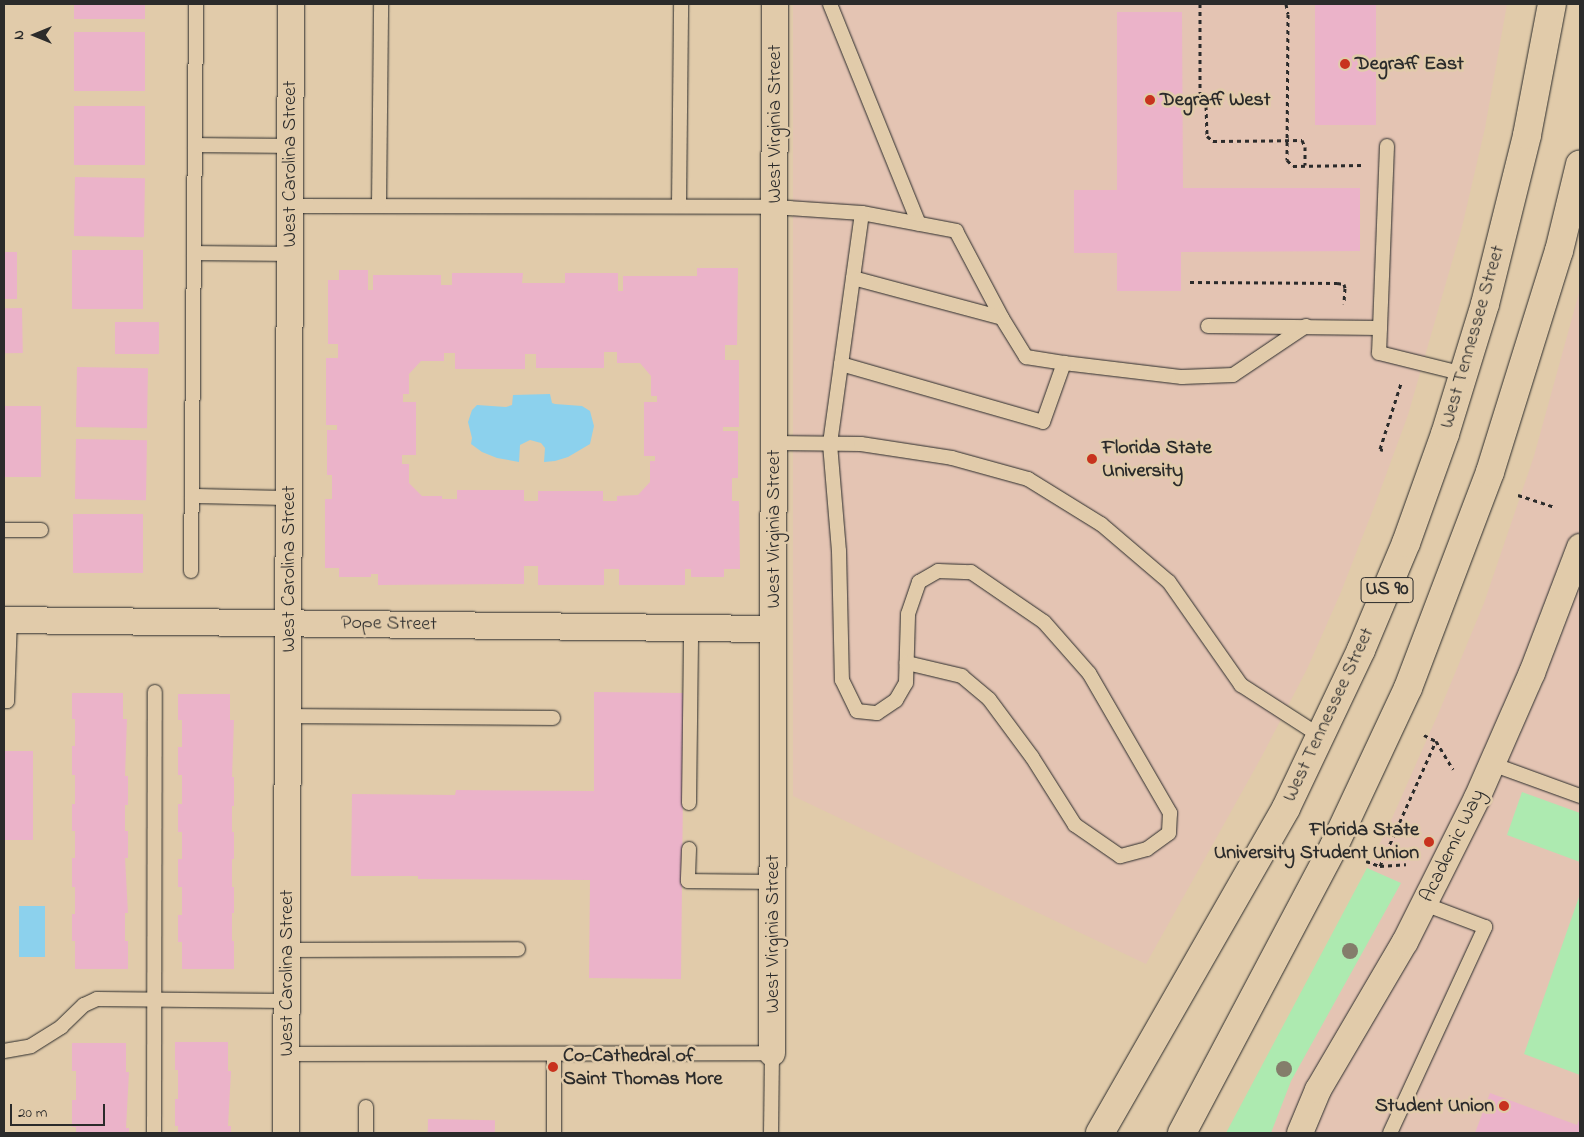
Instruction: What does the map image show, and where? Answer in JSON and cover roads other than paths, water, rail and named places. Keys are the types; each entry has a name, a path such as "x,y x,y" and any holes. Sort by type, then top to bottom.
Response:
{"main road":[{"name":"West Tennessee Street","path":"1100,1133 1281,817 1320,736 1406,543 1445,434 1464,374 1514,194 1552,4"},
{"name":"US 90","path":"1182,1133 1334,846 1408,688 1499,444 1559,251 1580,164"}],"street":[{"name":"West Carolina Street","path":"286,1133 291,4"},
{"name":"West Virginia Street","path":"772,1054 775,4"},
{"name":"Academic Way","path":"1300,1133 1318,1090 1396,958 1492,764 1532,673 1580,552"},
{"name":"Pope Street","path":"7,620 774,629"}],"lane":[{"path":"191,571 196,4"},
{"path":"379,206 381,4"},
{"path":"679,206 681,4"},
{"path":"830,4 919,224"},
{"path":"195,145 290,146"},
{"path":"1386,146 1379,353 1464,374"},
{"path":"290,206 774,207 862,214 956,231 1002,318 1026,357 1182,377 1233,375 1306,326"},
{"path":"862,214 830,444 838,551 842,680 857,711 877,714 896,700 906,683 908,614 920,582 938,571 971,572 1044,622 1089,673 1170,813 1169,833 1147,849 1120,856 1075,825 1032,756 989,699 962,676 907,663"},
{"path":"194,253 290,254"},
{"path":"853,278 1002,318"},
{"path":"1208,326 1380,328"},
{"path":"841,364 1043,422 1064,363"},
{"path":"774,443 861,444 952,458 1028,479 1101,524 1169,582 1241,685 1320,736"},
{"path":"192,496 289,498"},
{"path":"4,530 41,530"},
{"path":"4,700 7,701 7,620"},
{"path":"689,803 691,628"},
{"path":"154,1133 155,692"},
{"path":"288,716 553,718"},
{"path":"1492,764 1580,796"},
{"path":"689,849 688,881 773,882"},
{"path":"1390,1133 1486,926 1424,904"},
{"path":"287,950 518,949"},
{"path":"4,1051 31,1046 61,1027 84,1005 97,999 287,1001"},
{"path":"286,1054 772,1054 771,1133"},
{"path":"554,1054 554,1133"},
{"path":"366,1107 366,1133"}],"water":[{"path":"550,394 552,403 582,406 590,411 594,426 590,444 568,457 544,462 545,448 541,443 530,440 520,445 519,462 497,458 482,452 471,444 472,438 468,422 472,410 477,405 506,407 512,405 513,395"},
{"path":"19,906 45,906 45,957 19,957"}],"place":[{"name":"Degraff East","path":"1345,64"},
{"name":"Degraff West","path":"1150,100"},
{"name":"Florida State University","path":"1092,459"},
{"name":"Florida State University Student Union","path":"1429,842"},
{"name":"Co-Cathedral of Saint Thomas More","path":"553,1067"},
{"name":"Student Union","path":"1504,1106"}]}
